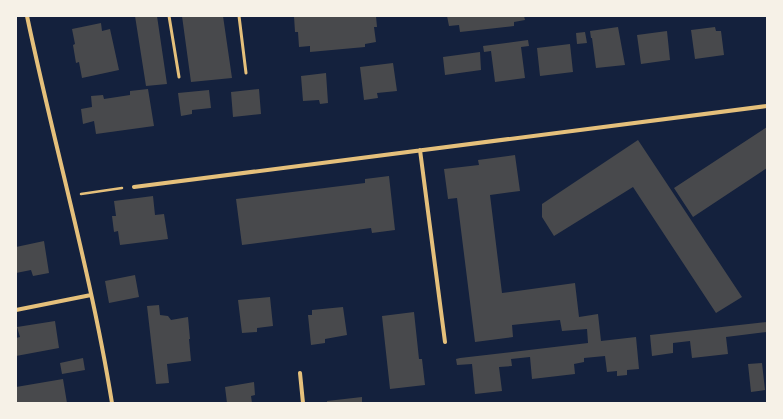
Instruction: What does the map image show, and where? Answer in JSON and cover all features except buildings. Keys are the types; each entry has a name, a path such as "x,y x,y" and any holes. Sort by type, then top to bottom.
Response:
{"street":[{"path":"27,16 91,295 112,403"},
{"path":"134,187 767,106"},
{"path":"420,150 444,342"},
{"path":"16,310 91,295"},
{"path":"300,373 302,403"}],"lane":[{"path":"169,16 178,77"},
{"path":"239,16 246,73"}],"path":[{"path":"68,196 134,187"}]}
